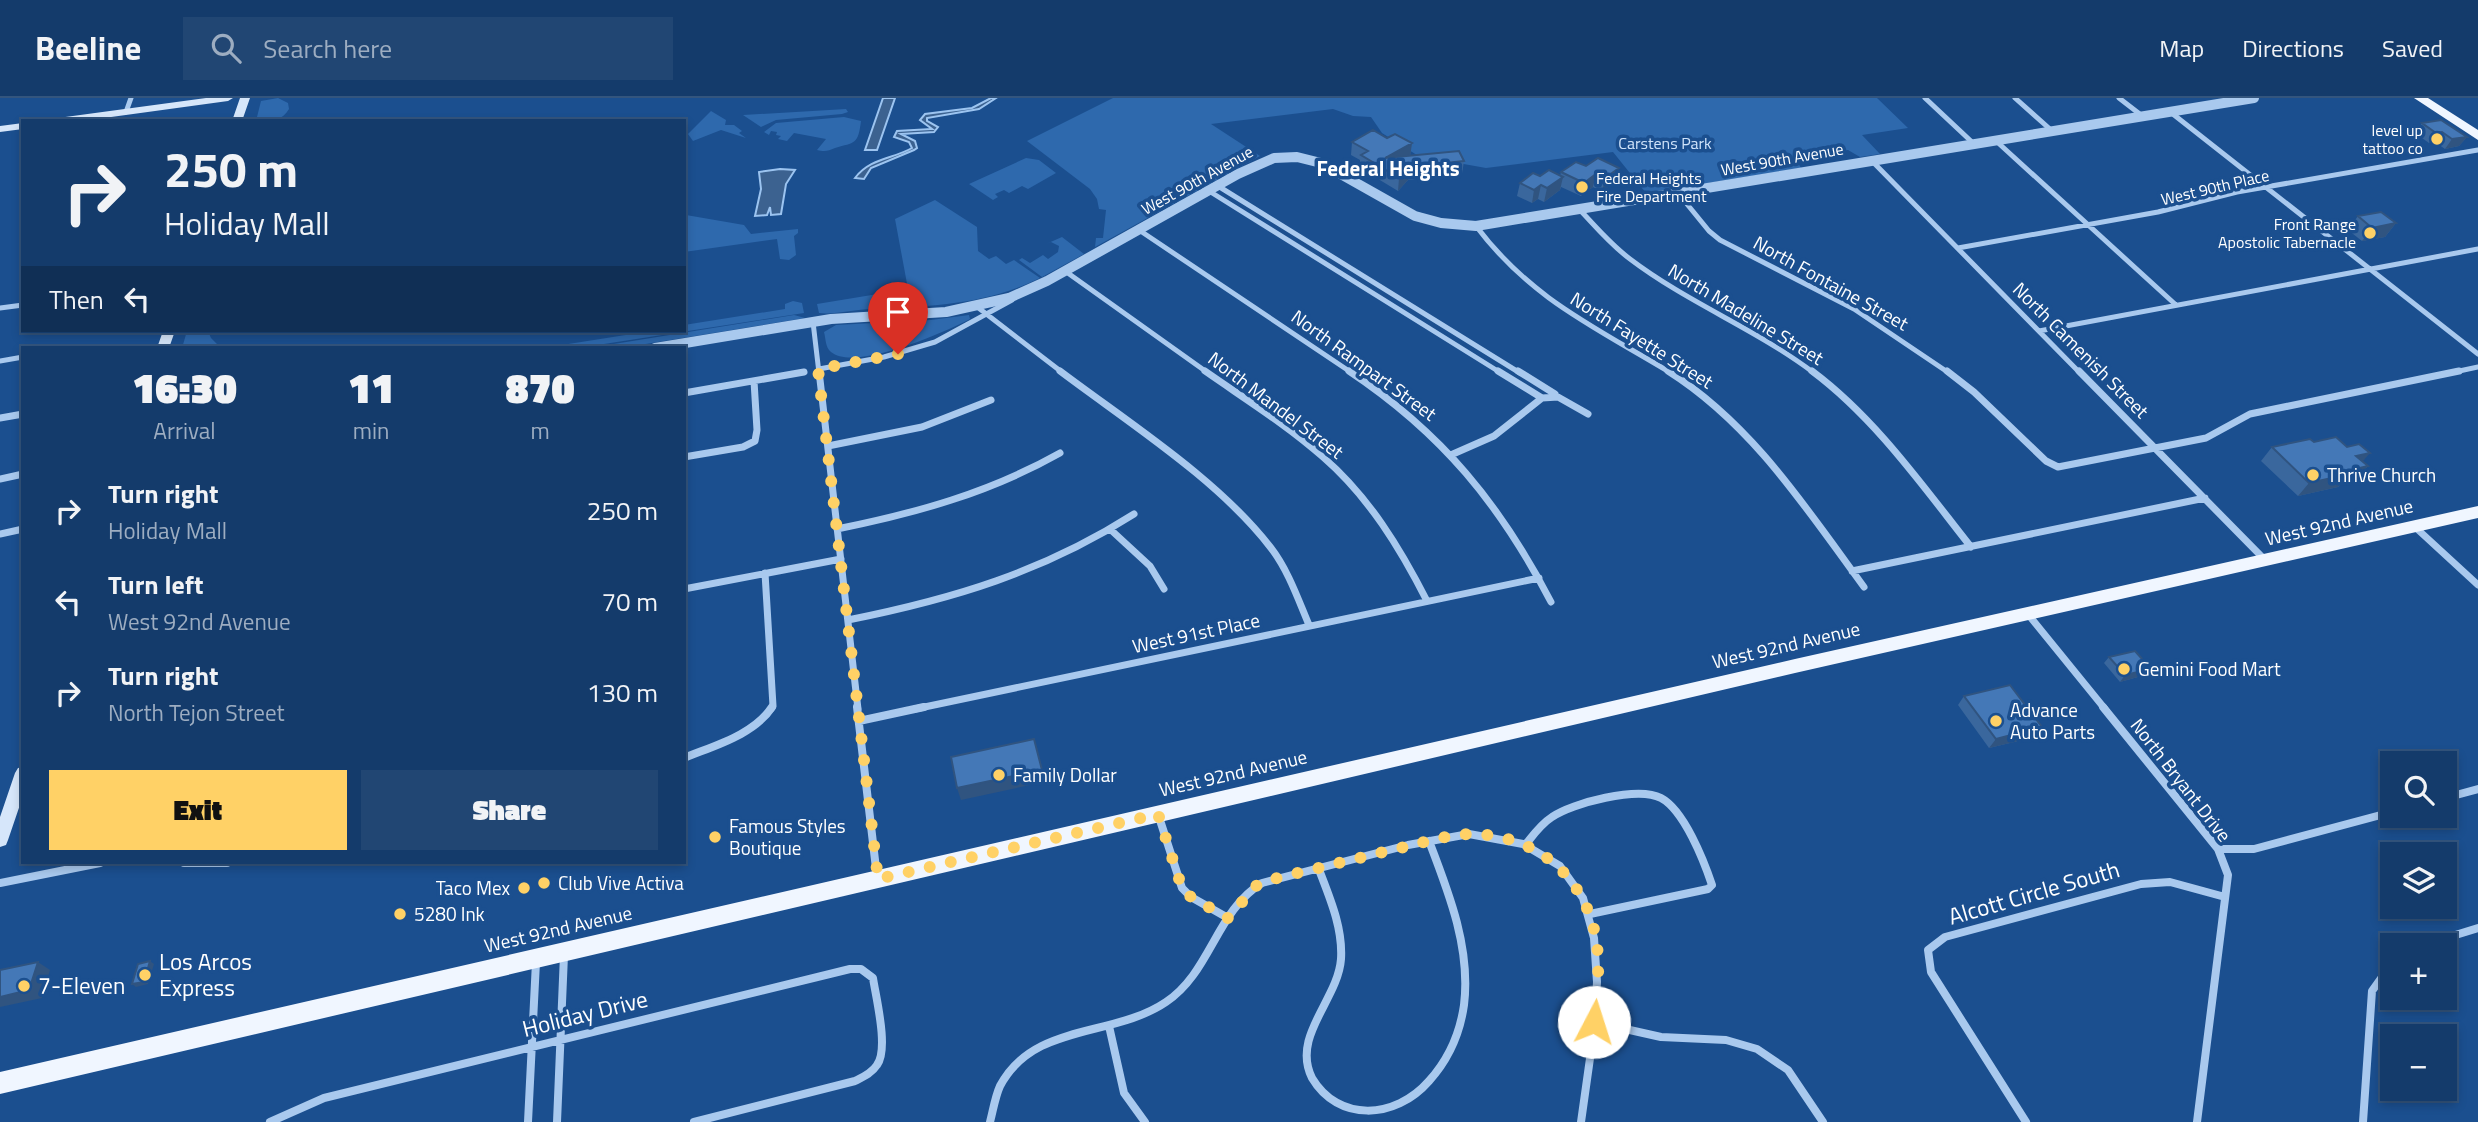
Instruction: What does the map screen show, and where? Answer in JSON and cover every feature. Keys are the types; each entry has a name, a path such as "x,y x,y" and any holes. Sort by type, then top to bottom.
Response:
{"main road":[{"path":"73,119 228,98"},
{"path":"238,119 245,98"},
{"path":"2420,98 2478,136"},
{"path":"2435,98 2478,126"},
{"path":"0,129 21,125"},
{"name":"West 92nd Avenue","path":"0,1083 2026,613 2268,562 2478,513"},
{"path":"0,841 21,779"}],"street":[{"path":"125,112 131,98"},
{"path":"1925,98 1973,143"},
{"path":"2015,98 2051,130"},
{"path":"2119,98 2141,115"},
{"name":"West 90th Avenue","path":"818,369 912,350 951,335 1268,160 1289,157 1306,159 1329,167 1415,216 1441,223 1476,226 2254,98"},
{"path":"2169,111 2478,354"},
{"path":"1995,139 2176,305"},
{"name":"West 90th Place","path":"1958,248 2158,212 2265,187 2478,150"},
{"name":"North Camenish Street","path":"1871,160 2268,562"},
{"path":"1213,188 1345,265 1588,414"},
{"path":"1213,188 1337,270 1542,398"},
{"name":"North Fontaine Street","path":"1678,193 1716,237 1874,321 1967,386 2046,461 2059,467 2156,449"},
{"name":"North Madeline Street","path":"1580,210 1601,235 1637,266 1668,287 1791,355 1843,396 1888,443 1971,547"},
{"name":"North Fayette Street","path":"1476,226 1499,258 1534,290 1677,377 1726,414 1780,472 1864,587"},
{"name":"North Rampart Street","path":"1139,230 1381,392 1418,421 1453,454 1500,510 1551,603"},
{"path":"2039,331 2478,249"},
{"path":"1337,270 1345,265"},
{"name":"North Mandel Street","path":"1065,271 1305,442 1337,470 1385,524 1408,561 1427,601"},
{"name":"West 90th Avenue","path":"666,346 846,317 927,314 976,306 1027,291"},
{"path":"0,308 21,305"},
{"path":"976,306 1226,498 1272,549 1294,588 1309,625"},
{"path":"813,322 878,879"},
{"path":"1431,329 1440,323"},
{"path":"0,361 21,357"},
{"path":"2156,449 2213,435 2250,414 2478,367"},
{"path":"686,393 804,372"},
{"path":"686,457 743,447 755,441 757,430 754,381"},
{"path":"1453,454 1494,436 1542,398 1552,395 1561,398"},
{"path":"828,446 922,427 991,400"},
{"path":"0,418 21,414"},
{"path":"837,529 917,514 960,502 1014,480 1060,453"},
{"path":"0,479 21,474"},
{"path":"1852,571 2205,498"},
{"path":"848,620 955,597 1011,579 1061,558 1134,514"},
{"path":"2415,527 2478,585"},
{"path":"0,534 21,529"},
{"path":"1111,530 1150,566 1164,589"},
{"path":"686,589 841,559"},
{"path":"686,757 758,724 770,713 773,706 765,573"},
{"name":"West 91st Place","path":"859,721 1539,578"},
{"name":"North Bryant Drive","path":"2026,613 2218,849 2228,875 2197,1122"},
{"path":"2457,795 2478,789"},
{"path":"1526,844 1542,824 1572,806 1646,795 1660,798 1675,809 1712,885 1708,889 1590,914"},
{"path":"1158,814 1182,888 1191,897 1228,918"},
{"path":"2218,849 2254,849 2380,815"},
{"path":"990,1122 998,1085 1021,1057 1048,1041 1109,1026 1145,1013 1183,989 1202,964 1228,918 1256,886 1318,867 1469,834 1494,835 1526,844 1557,863 1567,874 1590,914 1598,958 1594,1022 1581,1122"},
{"path":"1318,867 1334,912 1341,959 1331,995 1308,1041 1307,1065 1317,1088 1333,1105 1358,1117 1385,1118 1412,1103 1443,1066 1455,1042 1464,1007 1464,956 1459,924 1429,841"},
{"path":"0,883 86,864"},
{"name":"Alcott Circle South","path":"2026,1122 1931,972 1928,950 1945,937 2141,884 2170,882 2225,897"},
{"path":"2457,934 2478,928"},
{"path":"557,1122 564,951"},
{"path":"527,1122 536,958"},
{"name":"Holiday Drive","path":"270,1122 324,1098 850,969 861,969 873,978 880,1060 868,1074 855,1081 694,1122"},
{"path":"2363,1122 2372,991 2380,980"},
{"path":"1594,1022 1661,1037 1726,1040 1758,1049 1788,1070 1823,1122"},
{"path":"1109,1026 1124,1093 1145,1122"}],"green space":[{"path":"278,98 288,103 289,109 277,119 256,119 261,101"},
{"name":"Carstens Park","path":"1113,98 1877,98 1908,128 1862,135 1880,154 1860,157 1848,150 1798,159 1801,168 1646,193 1613,152 1486,168 1458,163 1431,164 1382,133 1371,117 1353,116 1333,109 1211,124 1260,156 1095,247 1096,238 1103,238 1106,210 1099,209 1097,199 1090,189 1027,141"},
{"path":"846,109 848,112 842,114 776,120 761,127 743,115"},
{"path":"711,111 726,120 725,125 734,125 742,131 739,133 746,138 721,130 693,141 688,134"},
{"path":"844,117 861,121 857,139 826,151 817,150 826,139 794,133 787,141 778,139 781,136 776,135 777,132 771,131 769,135 764,132 776,123"},
{"path":"1026,158 1039,160 1056,173 1028,189 1022,186 1009,193 1004,190 995,194 998,197 993,200 969,184"},
{"path":"935,200 977,227 978,251 989,259 996,256 1006,264 1014,260 1040,278 978,299 916,307 819,313 817,304 908,289 895,219"},
{"path":"686,215 744,225 751,234 798,229 794,236 796,255 789,260 780,259 777,239 686,252"},
{"path":"1062,237 1084,254 1042,277 1019,260 1022,258 1030,263 1043,255 1048,259 1058,252 1059,246 1051,242 1046,244"},
{"path":"793,301 802,303 804,313 686,331 686,325 785,309 785,304"},
{"path":"794,315 805,318 633,346 601,346"},
{"path":"969,315 970,319 921,340 879,354 859,357 843,357 831,352 824,332 836,325 931,320"},
{"path":"186,333 209,333 219,346 183,346"},
{"path":"638,333 675,333 591,346 556,346"}],"shaded area":[{"path":"883,98 895,98 877,150 865,150"},
{"path":"996,98 979,109 927,118 927,121 938,127 934,132 901,134 915,141 917,148 871,168 864,179 855,178 868,166 912,148 909,142 894,137 897,131 932,129 920,120 925,114 972,108"},
{"path":"795,170 786,184 781,214 771,215 770,207 767,215 755,216 761,189 759,172"}],"building":[{"path":"2441,120 2467,137 2452,139 2442,132 2436,133 2422,123"},
{"path":"1373,130 1387,138 1395,134 1412,143 1385,158 1459,151 1464,161 1410,167 1399,178 1361,155 1368,151 1352,142"},
{"path":"1598,158 1619,168 1605,178 1596,174 1584,183 1561,172 1576,162 1586,166"},
{"path":"1549,170 1563,177 1547,188 1541,185 1534,190 1520,183 1533,173 1540,176"},
{"path":"2381,212 2396,223 2372,228 2358,216"},
{"path":"2336,437 2347,447 2359,444 2370,453 2356,456 2368,466 2347,471 2350,474 2309,483 2272,447 2310,439 2314,442"},
{"path":"2135,651 2151,669 2125,675 2109,657"},
{"name":"Advance Auto Parts","path":"2010,685 2042,727 1996,739 1964,696"},
{"path":"1034,739 1042,770 957,788 951,757"},
{"path":"150,961 144,982 132,984 138,964"},
{"path":"38,962 29,990 0,997 0,970"}],"place":[{"name":"level up tattoo co","path":"2437,139"},
{"name":"Federal Heights Fire Department","path":"1582,187"},
{"name":"Front Range Apostolic Tabernacle","path":"2370,233"},
{"name":"Thrive Church","path":"2313,475"},
{"name":"Gemini Food Mart","path":"2124,669"},
{"name":"Advance Auto Parts","path":"1996,721"},
{"name":"Family Dollar","path":"999,775"},
{"name":"Famous Styles Boutique","path":"715,837"},
{"name":"Club Vive Activa","path":"544,883"},
{"name":"Taco Mex","path":"524,888"},
{"name":"5280 Ink","path":"400,914"},
{"name":"Los Arcos Express","path":"145,975"},
{"name":"7-Eleven","path":"24,986"}],"district":[{"name":"Federal Heights","path":"1388,169"}],"route":[{"path":"898,354 818,369 878,879 1158,814 1182,888 1191,897 1228,918 1244,897 1256,886 1269,880 1456,835 1494,835 1526,844 1557,863 1587,904 1598,958 1594,1022"}]}
